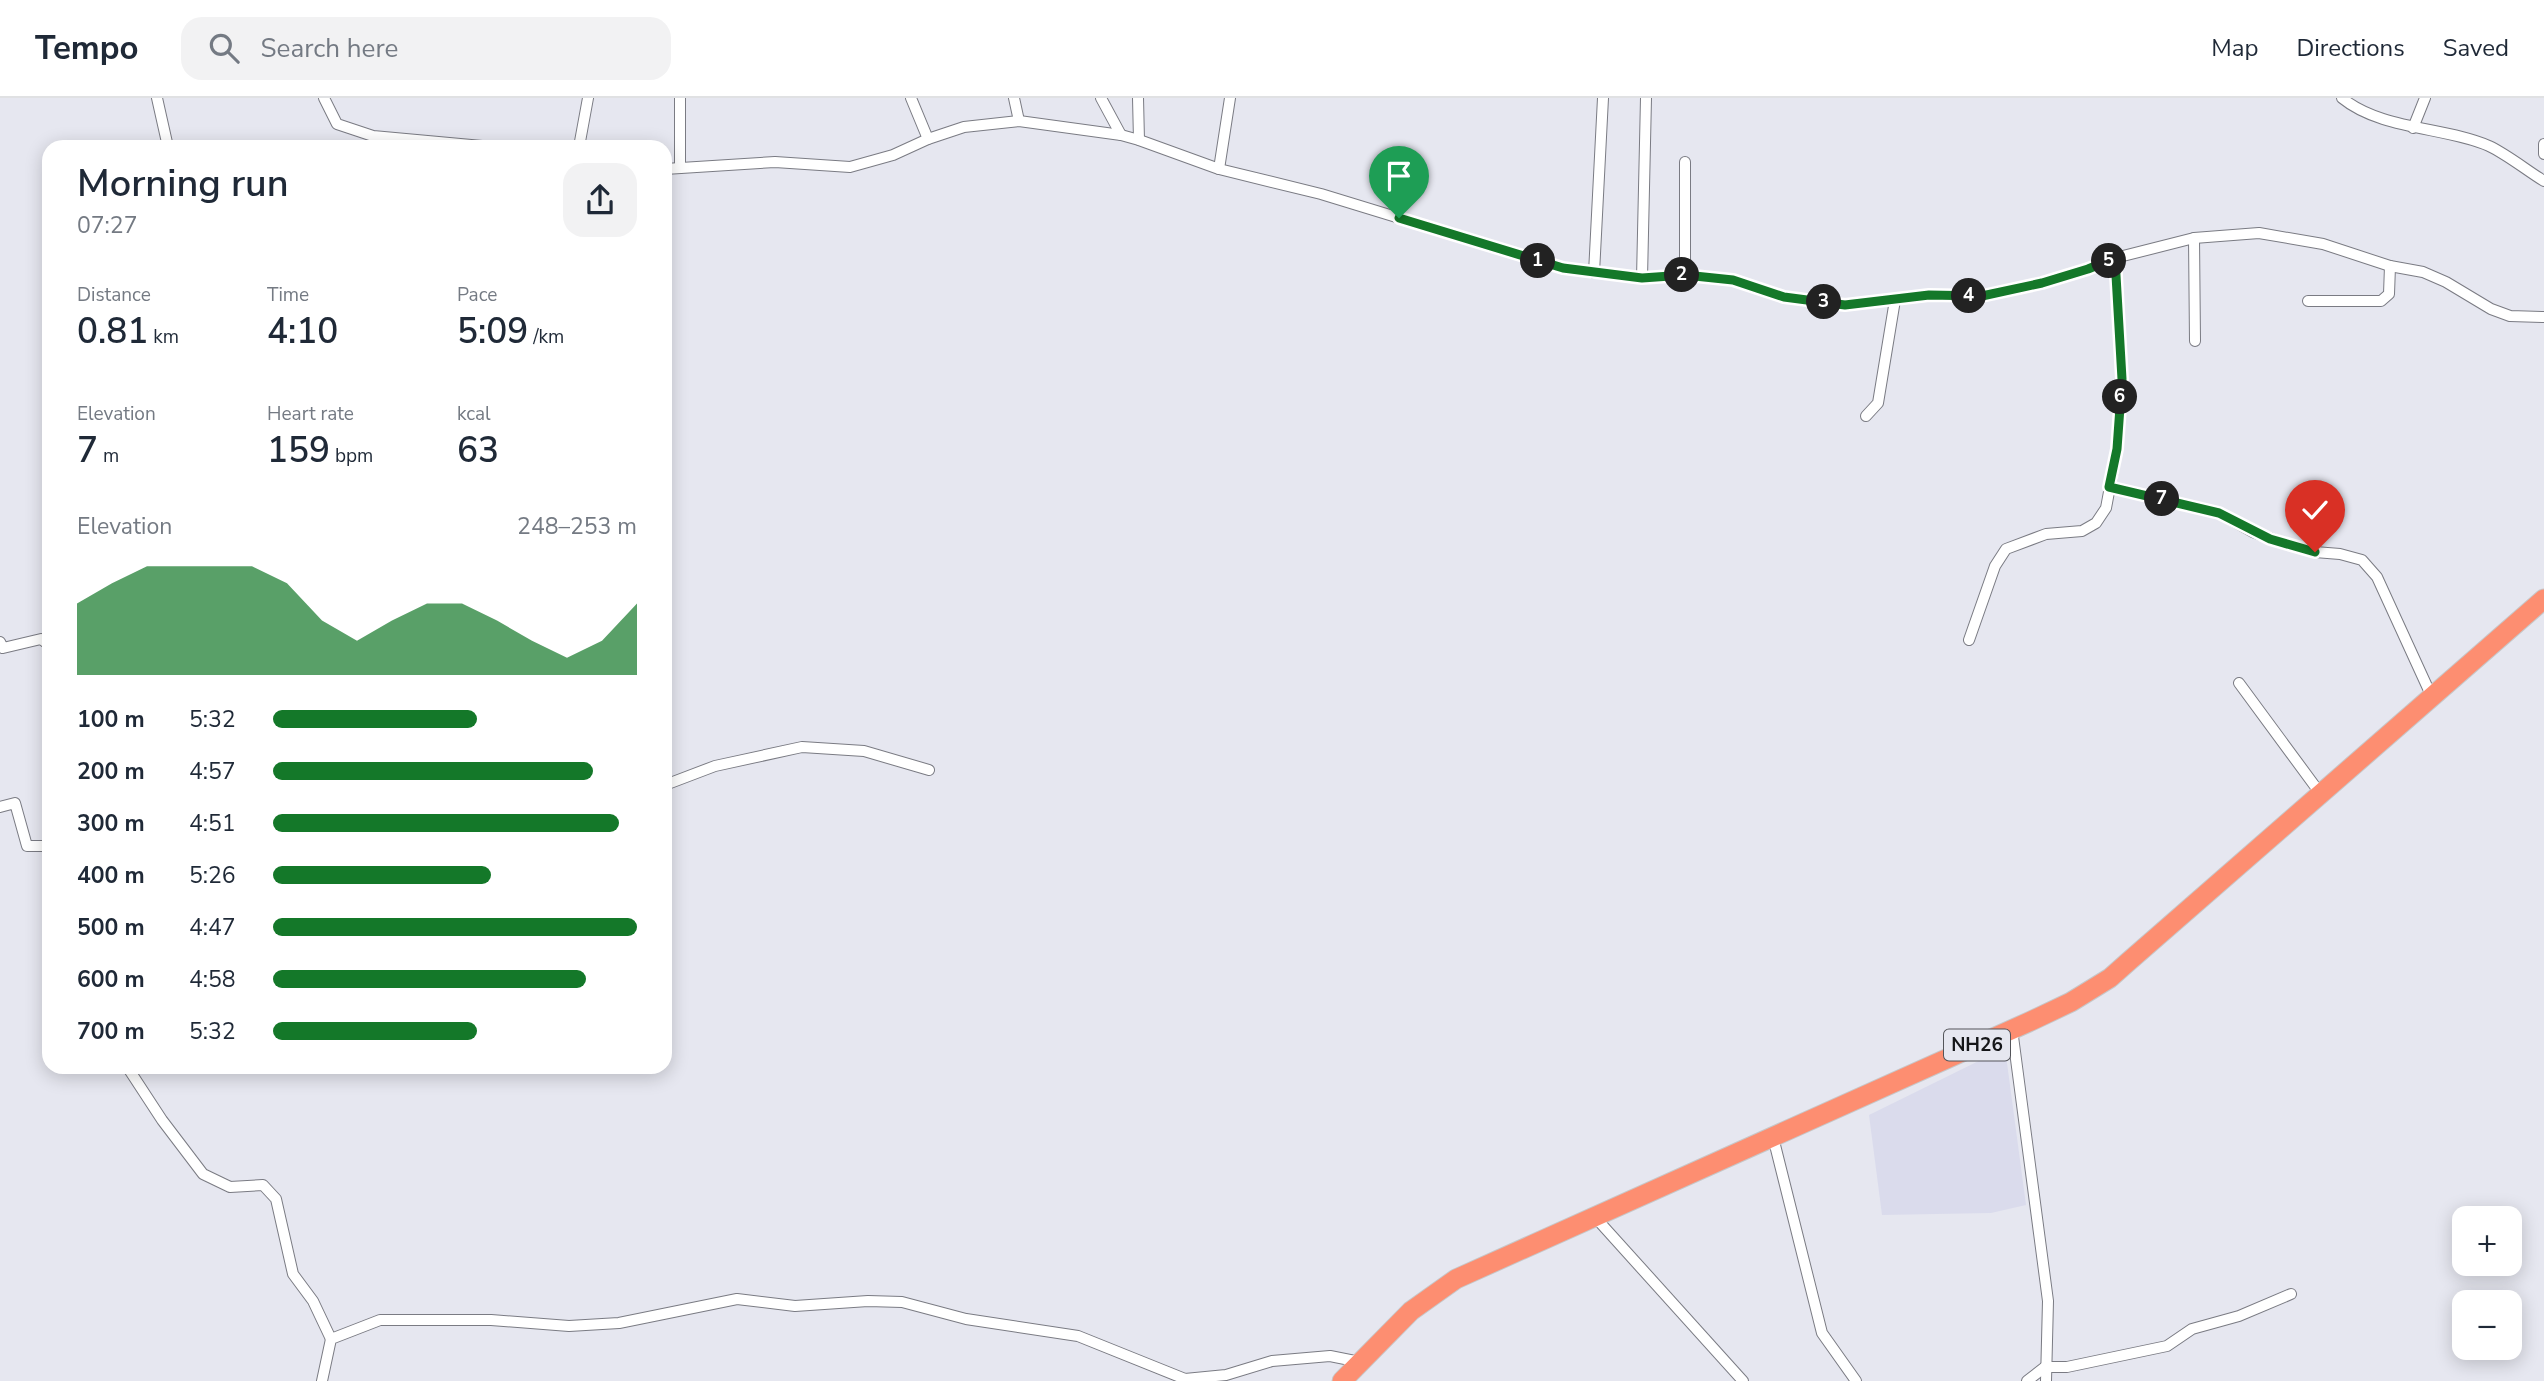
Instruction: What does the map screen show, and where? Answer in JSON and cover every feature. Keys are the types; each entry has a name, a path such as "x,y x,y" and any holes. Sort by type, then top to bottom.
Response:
{"highway":[{"name":"NH26","path":"1342,1381 1411,1311 1457,1279 2071,1002 2110,978 2544,599"}],"street":[{"path":"157,98 166,140"},
{"path":"324,98 337,124 373,136 417,140"},
{"path":"580,140 588,98"},
{"path":"680,98 680,168"},
{"path":"911,98 928,139"},
{"path":"1014,98 1019,121"},
{"path":"1101,98 1121,135"},
{"path":"1138,98 1139,140"},
{"path":"1219,169 1230,98"},
{"path":"1594,273 1603,98"},
{"path":"1642,278 1646,98"},
{"path":"2342,98 2368,112 2413,128 2489,146 2544,181"},
{"path":"2413,128 2425,98"},
{"path":"672,169 775,162 849,167 893,155 964,127 1019,121 1121,135 1219,169 1321,194 1563,268 1594,273 1642,278 1685,275 1733,280 1784,297 1845,305 1929,295 1982,296 2042,283 2115,258 2193,238 2259,233 2323,244 2390,266 2423,272 2446,282 2491,309 2510,316 2544,317"},
{"path":"2544,144 2544,154"},
{"path":"1685,162 1685,275"},
{"path":"2193,238 2195,341"},
{"path":"1969,640 1995,566 2006,549 2046,534 2082,531 2096,523 2106,509 2117,449 2122,379 2115,258"},
{"path":"2308,301 2381,301 2389,294 2390,266"},
{"path":"1866,416 1878,403 1895,300"},
{"path":"2109,487 2219,513 2253,532 2283,544 2362,559 2377,577 2431,695"},
{"path":"0,642 3,648 42,640"},
{"path":"2239,683 2320,793"},
{"path":"672,782 715,765 802,747 864,751 929,770"},
{"path":"0,807 15,803 27,846 42,846"},
{"path":"2012,1029 2048,1301 2046,1381"},
{"path":"132,1074 162,1120 203,1174 230,1187 263,1185 275,1199 293,1274 313,1301 331,1339 322,1381"},
{"path":"1773,1137 1822,1333 1856,1381"},
{"path":"1595,1217 1744,1381"},
{"path":"2027,1381 2045,1367 2067,1367 2167,1346 2192,1329 2239,1316 2291,1294"},
{"path":"331,1339 380,1320 491,1320 569,1326 619,1323 737,1299 795,1306 868,1301 902,1302 966,1319 1079,1336 1185,1378 1226,1375 1272,1361 1330,1356 1360,1362"}],"shaded area":[{"path":"2005,1048 2026,1205 1991,1213 1882,1215 1869,1115"}],"route":[{"path":"1399,218 1563,268 1642,278 1685,275 1733,280 1784,297 1845,305 1929,295 1982,296 2042,283 2115,258 2122,379 2117,449 2109,487 2219,513 2270,539 2315,552"}]}
